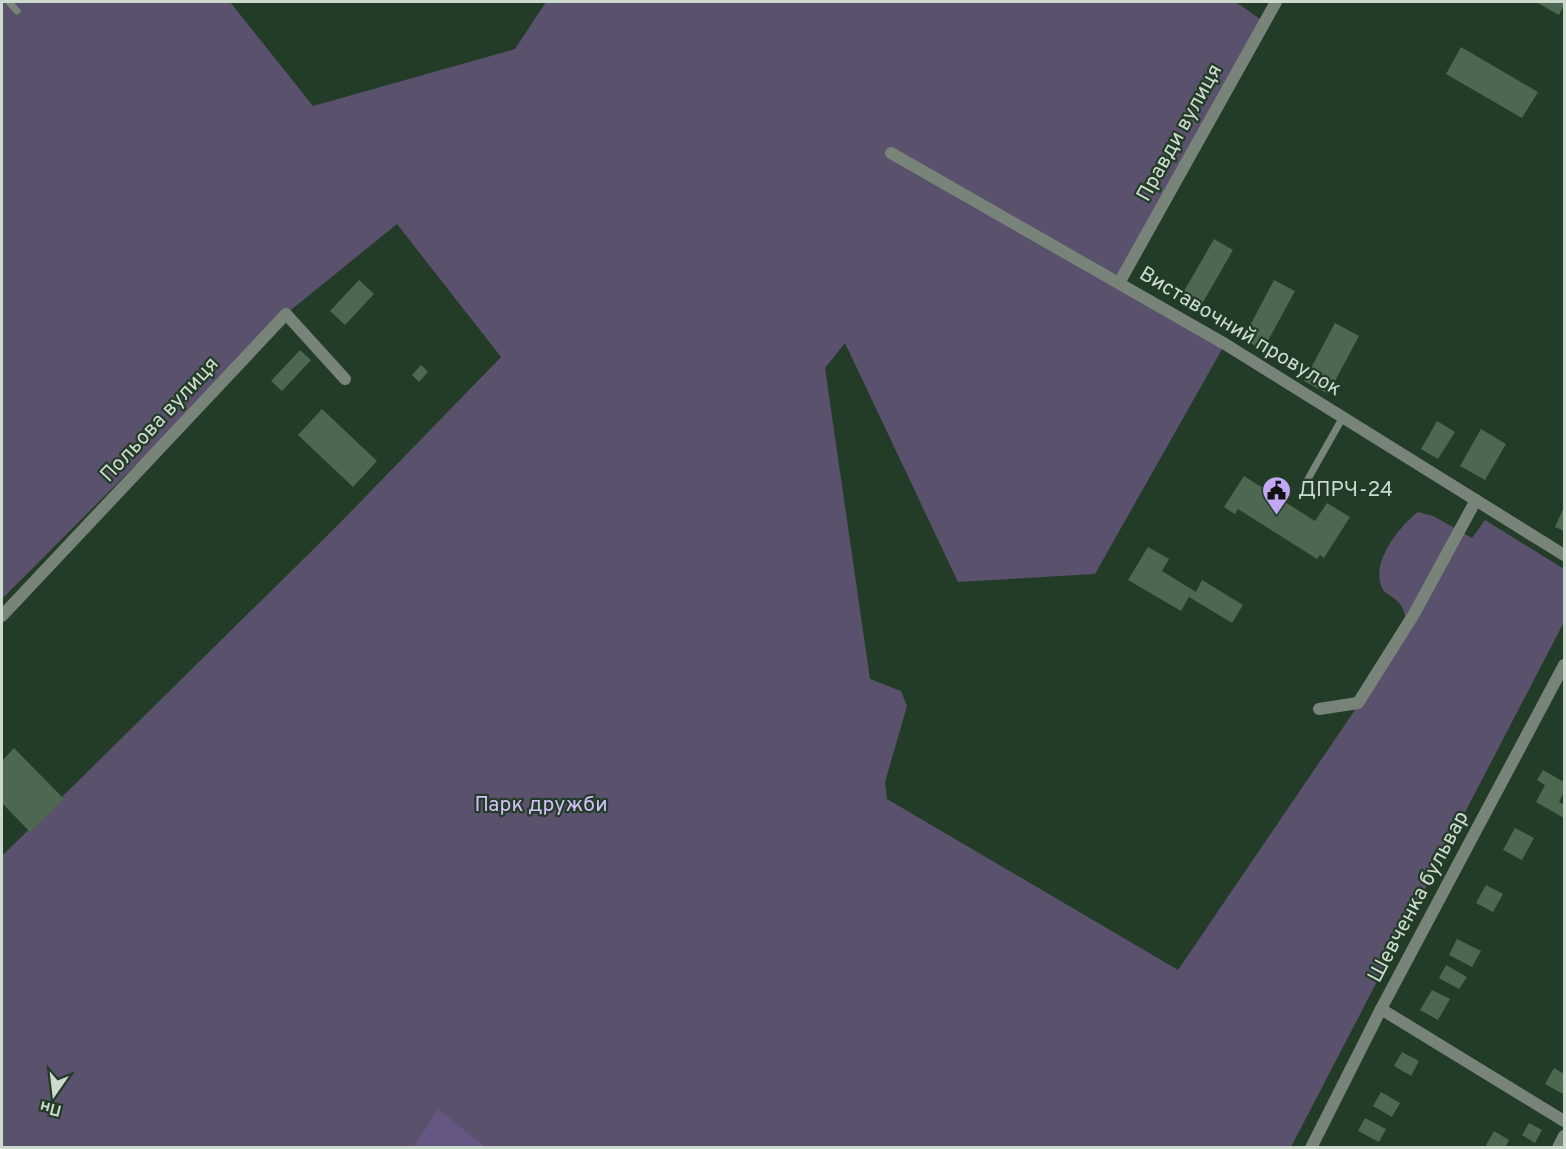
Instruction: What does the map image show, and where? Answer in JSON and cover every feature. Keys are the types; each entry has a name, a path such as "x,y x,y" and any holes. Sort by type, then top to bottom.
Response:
{"street":[{"name":"Правди вулиця","path":"1119,283 1276,2"},
{"name":"Виставочний провулок","path":"891,153 1226,344 1564,555"},
{"name":"Польова вулиця","path":"2,616 286,314 345,379"},
{"path":"1319,709 1358,704 1413,614 1476,500"},
{"name":"Шевченка бульвар","path":"1311,1148 1381,1009 1564,665"},
{"path":"1381,1009 1564,1120"},
{"path":"1558,1148 1564,1136"}],"lane":[{"path":"9,2 17,10"},
{"path":"1308,479 1343,417"}],"green space":[{"name":"Парк дружби","path":"2,2 230,2 313,106 515,49 546,2 1236,2 1264,22 1119,283 1225,344 1095,574 958,582 845,343 825,368 870,679 901,691 907,706 885,782 887,799 1178,970 1408,632 1403,610 1398,602 1384,591 1379,570 1387,548 1410,518 1418,512 1433,516 1472,538 1485,520 1564,569 1564,622 1291,1147 2,1147 2,856 336,527 501,357 397,224 286,314 2,599"}],"shaded area":[{"path":"438,1109 485,1147 414,1147"}],"building":[{"path":"1536,2 1564,2 1564,5 1559,15"},
{"path":"1461,47 1538,92 1522,118 1446,74"},
{"path":"1214,239 1233,250 1202,304 1183,293"},
{"path":"359,280 374,294 345,325 330,311"},
{"path":"1274,280 1295,291 1263,350 1243,339"},
{"path":"1335,323 1359,336 1328,394 1304,381"},
{"path":"300,350 311,360 282,391 271,381"},
{"path":"421,365 428,372 419,382 412,375"},
{"path":"322,409 377,461 353,487 298,435"},
{"path":"1437,421 1455,432 1438,459 1421,449"},
{"path":"1481,429 1506,444 1485,480 1460,466"},
{"name":"ДПРЧ-24","path":"1244,476 1315,521 1327,503 1350,517 1324,558 1320,555 1317,559 1238,509 1235,514 1224,507"},
{"path":"1564,507 1564,531 1555,527"},
{"path":"1148,547 1169,559 1162,571 1196,592 1202,580 1243,605 1232,623 1189,597 1181,611 1128,580"},
{"path":"14,748 64,799 30,832 2,803 2,761"},
{"path":"1543,770 1564,782 1564,792 1559,802 1564,805 1564,818 1536,802 1545,785 1537,780"},
{"path":"1515,828 1534,838 1522,860 1503,850"},
{"path":"1486,885 1503,894 1493,912 1476,903"},
{"path":"1457,939 1481,951 1472,967 1449,955"},
{"path":"1446,965 1467,977 1459,989 1439,978"},
{"path":"1432,990 1450,999 1438,1020 1420,1010"},
{"path":"1402,1052 1419,1061 1411,1076 1394,1066"},
{"path":"1554,1068 1564,1074 1563,1094 1545,1084"},
{"path":"1381,1092 1400,1103 1392,1117 1373,1106"},
{"path":"1365,1118 1386,1129 1379,1142 1358,1131"},
{"path":"1529,1123 1542,1130 1535,1143 1522,1135"},
{"path":"1494,1131 1509,1140 1505,1148 1490,1148 1486,1145"}],"place":[{"name":"ДПРЧ-24","path":"1277,516"}]}
